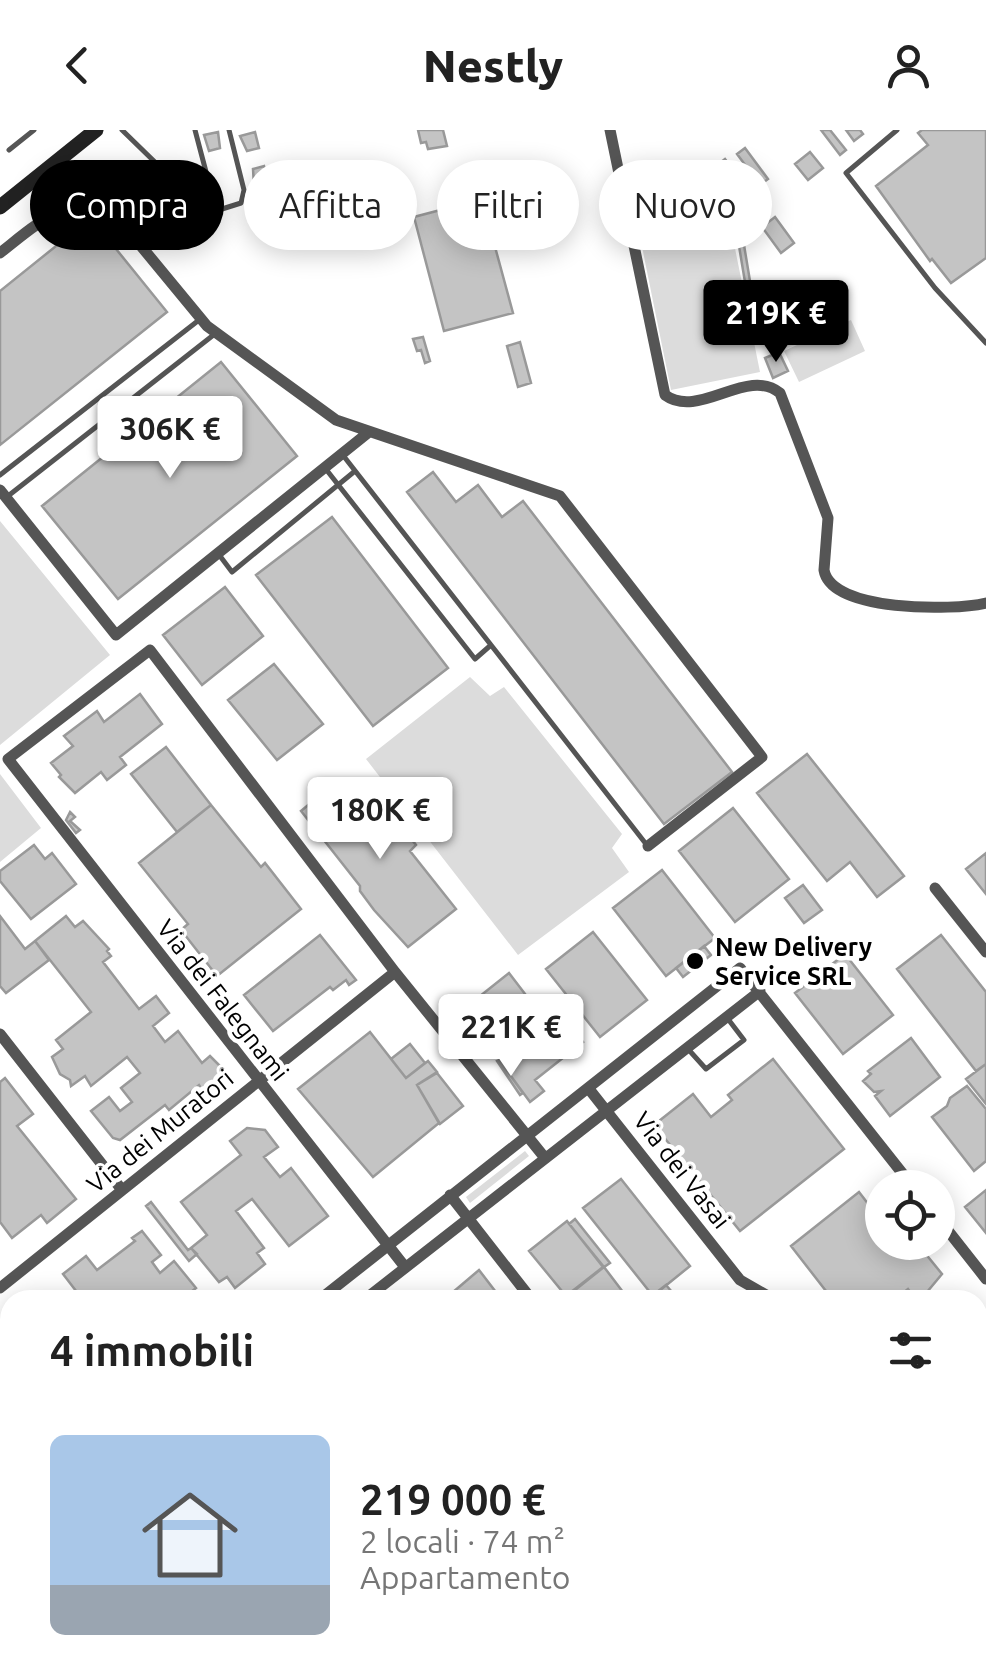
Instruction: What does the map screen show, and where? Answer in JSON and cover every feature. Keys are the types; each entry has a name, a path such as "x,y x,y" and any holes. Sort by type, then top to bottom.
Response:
{"street":[{"path":"0,207 96,130"},
{"path":"610,130 665,395 671,400 688,402 760,384 780,393 828,518 824,570 836,589 896,605 950,608 986,603"},
{"path":"0,253 57,212 92,209 122,224 217,332 336,420 560,496 762,757 648,846"},
{"path":"3,494 116,634 368,432"},
{"name":"Via dei Falegnami","path":"395,972 150,650 8,760 405,1267"},
{"path":"935,888 986,952"},
{"path":"332,1290 740,968 900,1170"},
{"path":"395,972 545,1158"},
{"name":"Via dei Muratori","path":"0,1288 395,972"},
{"path":"376,1290 760,991"},
{"path":"0,1034 122,1190"},
{"name":"Via dei Vasai","path":"589,1088 740,1280 758,1290"},
{"path":"450,1196 524,1290"},
{"path":"955,1240 986,1279"}],"lane":[{"path":"9,150 34,130"},
{"path":"122,130 153,160"},
{"path":"195,130 203,160"},
{"path":"224,208 241,203 244,190 229,130"},
{"path":"897,130 846,173 936,288 986,343"},
{"path":"0,475 202,319"},
{"path":"3,494 217,332"},
{"path":"342,454 648,846"},
{"path":"325,468 475,659 491,646"},
{"path":"218,554 232,572 356,471"},
{"path":"688,1049 706,1069 744,1040 728,1019"}],"shaded area":[{"path":"643,250 735,250 760,372 671,390"},
{"path":"851,320 865,351 799,382 784,351"},
{"path":"0,521 110,655 0,745"},
{"path":"470,677 490,696 504,687 622,834 612,848 629,872 518,955 366,759"},
{"path":"0,774 41,828 0,862"},
{"path":"525,1151 529,1156 470,1203 466,1197"}],"building":[{"path":"418,130 443,130 447,146 428,149 426,142 421,143"},
{"path":"821,130 830,130 846,150 840,155"},
{"path":"846,130 860,130 863,134 854,141"},
{"path":"986,130 986,258 951,283 930,261 876,186 928,145 918,133"},
{"path":"218,132 220,148 209,151 204,135"},
{"path":"255,132 259,148 247,151 240,136"},
{"path":"745,148 754,160 741,160 737,154"},
{"path":"810,152 823,168 808,180 795,164"},
{"path":"437,211 437,250 496,250 513,313 444,331 417,216"},
{"path":"775,217 794,243 781,253 772,241"},
{"path":"51,250 117,250 167,312 0,445 0,291"},
{"path":"740,250 745,250 750,281 745,282"},
{"path":"777,282 842,298 840,305 796,297 797,293 775,288"},
{"path":"758,309 761,321 753,323 750,310"},
{"path":"423,337 430,361 425,363 413,339"},
{"path":"520,342 531,383 518,387 507,346"},
{"path":"779,352 788,371 773,378 765,358"},
{"path":"221,362 297,456 118,599 42,506"},
{"path":"433,472 456,502 478,485 502,517 523,501 732,772 664,824 407,492"},
{"path":"332,517 448,668 373,726 256,575"},
{"path":"225,587 263,636 202,685 163,635"},
{"path":"274,664 323,724 277,760 228,700"},
{"path":"140,694 162,724 120,757 126,765 107,780 101,772 75,793 51,763 73,746 64,736 97,711 104,722"},
{"path":"166,747 211,805 177,832 131,774"},
{"path":"807,754 904,876 877,897 850,862 827,881 757,793"},
{"path":"350,780 381,818 389,811 416,845 410,851 456,909 408,947 374,910 301,811 319,796 324,802"},
{"path":"211,805 301,909 217,976 181,930 188,924 139,863"},
{"path":"733,808 789,879 735,922 679,851"},
{"path":"70,812 75,817 70,821 80,830 76,833 66,820"},
{"path":"34,845 45,859 52,853 76,884 31,919 0,881 0,871"},
{"path":"986,853 986,894 966,869"},
{"path":"662,870 715,938 666,976 613,908"},
{"path":"803,885 822,910 804,923 785,898"},
{"path":"0,916 25,949 35,941 49,960 6,993 0,986"},
{"path":"66,916 75,927 83,921 109,949 111,956 103,962 139,1009 156,996 169,1013 153,1026 165,1042 178,1031 202,1063 210,1056 227,1073 225,1082 211,1093 205,1094 199,1085 169,1110 165,1105 120,1140 113,1138 91,1111 109,1097 120,1111 132,1102 121,1088 140,1073 127,1057 91,1086 85,1076 71,1086 52,1057 63,1049 56,1040 91,1012 35,941"},
{"path":"593,932 647,1000 600,1037 546,969"},
{"path":"320,935 356,980 349,985 346,980 333,990 330,987 273,1031 244,995"},
{"path":"941,935 986,992 986,1064 976,1071 897,969"},
{"path":"704,946 711,955 683,977 676,968"},
{"path":"845,954 893,1015 843,1054 795,993"},
{"path":"509,973 535,1007 487,1046 460,1012"},
{"path":"560,1011 583,1042 535,1080 544,1091 530,1102 499,1060"},
{"path":"370,1032 406,1078 428,1061 437,1072 417,1085 439,1123 373,1177 298,1089"},
{"path":"911,1038 940,1077 890,1116 875,1096 881,1091 874,1092 863,1081 871,1074 868,1071"},
{"path":"410,1044 425,1063 406,1078 391,1059"},
{"path":"773,1059 844,1149 740,1231 654,1125 693,1094 711,1117 732,1100 728,1095"},
{"path":"497,1061 523,1093 520,1095"},
{"path":"986,1064 986,1104 966,1079"},
{"path":"437,1073 463,1106 440,1124 417,1085"},
{"path":"5,1078 33,1114 17,1126 76,1199 47,1223 41,1215 12,1238 0,1222 0,1082"},
{"path":"967,1086 986,1109 986,1161 974,1171 932,1117"},
{"path":"247,1128 265,1130 278,1147 264,1157 280,1177 291,1168 328,1216 289,1246 252,1199 236,1211 264,1248 257,1253 265,1264 235,1288 227,1277 219,1282 191,1248 207,1235 181,1202 241,1155 230,1141"},
{"path":"621,1179 690,1266 660,1290 648,1290 583,1208"},
{"path":"986,1190 986,1233 965,1207"},
{"path":"859,1192 865,1200 865,1260 931,1260 942,1274 929,1290 825,1290 791,1246"},
{"path":"151,1202 188,1250 191,1248 197,1254 189,1261 146,1206"},
{"path":"575,1219 610,1263 604,1267 569,1224"},
{"path":"567,1221 603,1267 574,1290 561,1290 529,1251"},
{"path":"142,1231 161,1255 152,1262 160,1273 174,1261 196,1288 75,1290 63,1274 86,1256 97,1270 135,1241 132,1238"},
{"path":"604,1267 621,1290 575,1290"},
{"path":"479,1270 494,1290 456,1290"}],"place":[{"name":"New Delivery Service SRL","path":"695,961"}]}
